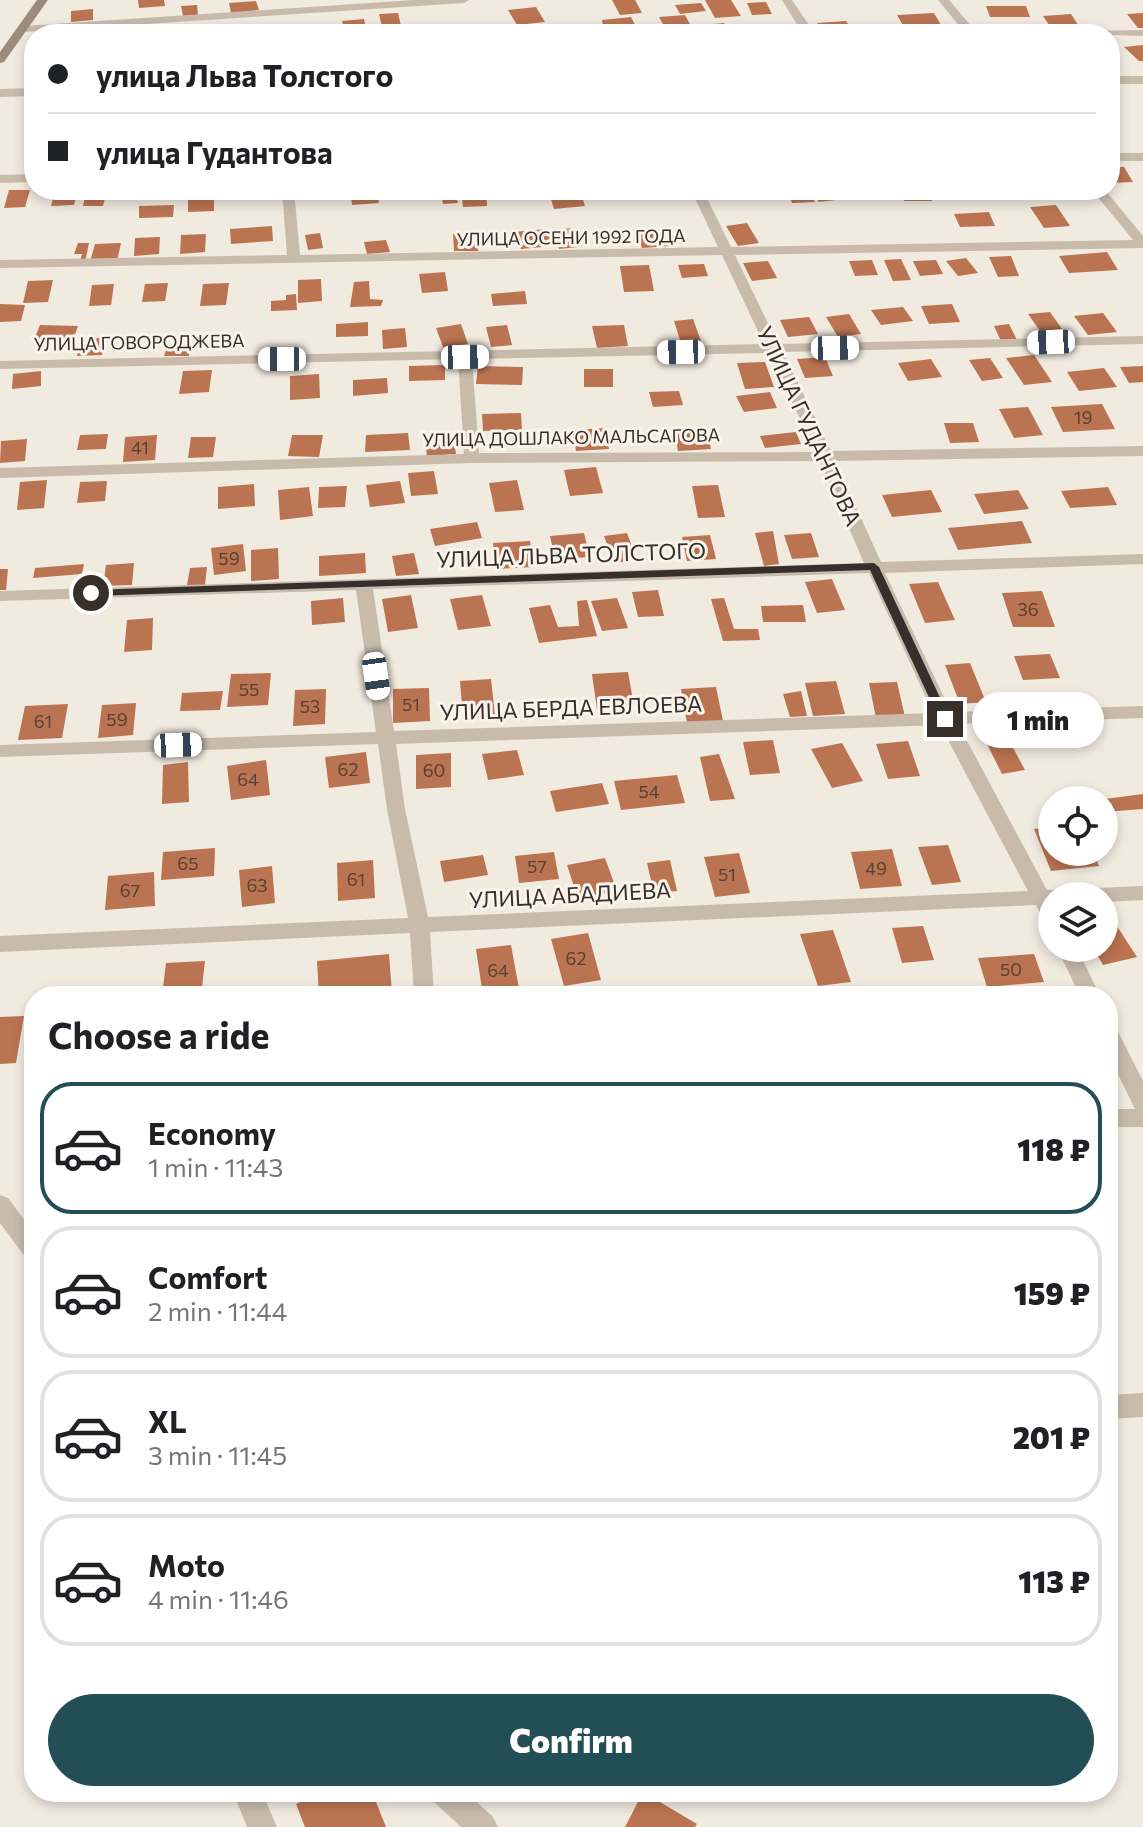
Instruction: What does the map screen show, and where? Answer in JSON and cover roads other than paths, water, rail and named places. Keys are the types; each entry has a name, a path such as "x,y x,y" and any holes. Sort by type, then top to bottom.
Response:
{"street":[{"path":"27,24 43,0"},
{"path":"100,24 464,0"},
{"path":"787,0 803,24"},
{"path":"943,0 963,24"},
{"path":"0,60 24,29"},
{"path":"1120,33 1143,33"},
{"path":"1120,80 1143,80"},
{"path":"0,93 24,92"},
{"path":"1120,157 1143,157"},
{"path":"0,179 24,178"},
{"path":"289,200 294,260"},
{"name":"УЛИЦА ГУДАНТОВА","path":"702,200 825,455 945,719 1038,889"},
{"path":"1106,200 1143,244"},
{"name":"УЛИЦА ОСЕНИ 1992 ГОДА","path":"0,264 1143,244"},
{"name":"УЛИЦА ГОВОРОДЖЕВА","path":"0,365 1143,340"},
{"path":"465,357 472,458"},
{"name":"УЛИЦА ДОШЛАКО МАЛЬСАГОВА","path":"0,473 472,458 1021,455 1143,451"},
{"name":"УЛИЦА ЛЬВА ТОЛСТОГО","path":"0,596 1143,559"},
{"path":"364,584 396,809 420,926 423,986"},
{"name":"УЛИЦА БЕРДА ЕВЛОЕВА","path":"0,751 1143,712"},
{"name":"УЛИЦА АБАДИЕВА","path":"1118,894 1143,893"},
{"name":"УЛИЦА АБАДИЕВА","path":"0,944 1038,896"},
{"path":"1074,962 1085,986"},
{"path":"1118,1052 1143,1103"},
{"path":"1118,1118 1143,1118"},
{"path":"0,1205 24,1237"},
{"path":"1118,1406 1143,1405"},
{"path":"251,1802 262,1827"},
{"path":"455,1802 483,1827"}]}
